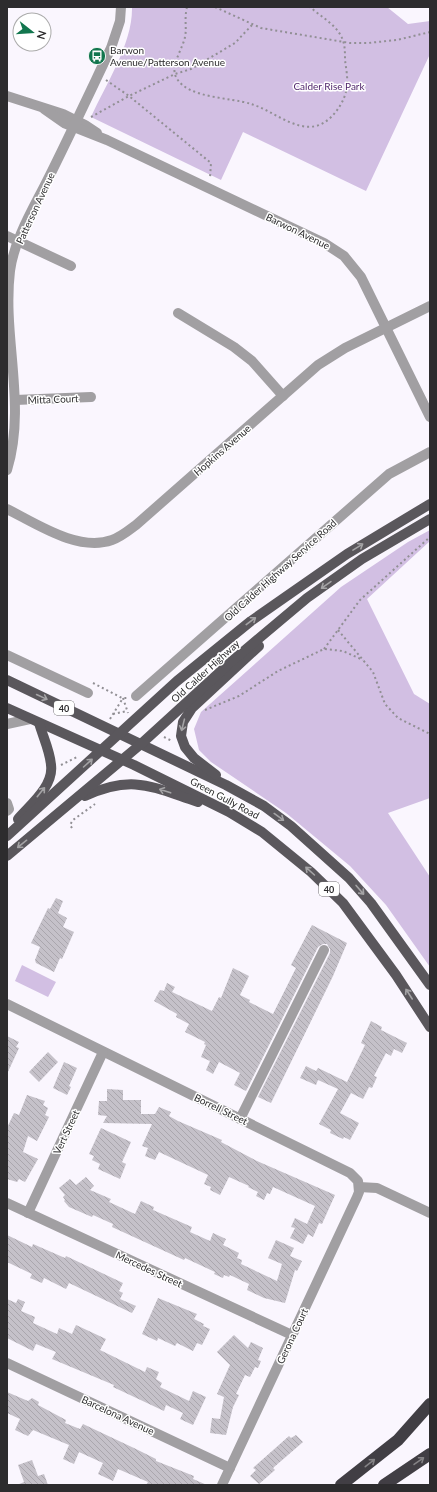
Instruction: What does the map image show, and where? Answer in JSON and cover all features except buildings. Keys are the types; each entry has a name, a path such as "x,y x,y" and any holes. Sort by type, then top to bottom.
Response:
{"highway":[{"path":"341,1485 398,1440 430,1404"},
{"path":"384,1485 430,1454"}],"main road":[{"name":"Old Calder Highway","path":"7,834 136,720 183,676 276,603 347,554 430,504"},
{"name":"Old Calder Highway","path":"7,856 123,760 232,661 307,598 362,559 430,519"},
{"path":"246,796 206,768 188,752 181,736 183,722 192,708 242,664 307,598"},
{"name":"Green Gully Road","path":"7,680 141,744 264,806 291,826 349,878 375,909 430,985"},
{"name":"Green Gully Road","path":"7,708 123,760 229,812 250,824 287,852 343,902 396,975 430,1027"},
{"path":"7,834 43,790 50,776 52,767 50,755 35,721"},
{"path":"74,801 105,787 134,783 229,812"}],"street":[{"name":"Patterson Avenue","path":"7,470 14,443 15,400 10,332 9,284 12,262 19,241 117,34 121,7"},
{"name":"Barwon Avenue","path":"7,96 44,109 338,251 361,277 430,417"},
{"path":"7,236 71,266"},
{"name":"Hopkins Avenue","path":"7,509 75,540 94,543 113,540 136,525 329,357 430,306"},
{"path":"178,313 239,350 252,361 283,396"},
{"name":"Mitta Court","path":"15,400 91,397"},
{"name":"Old Calder Highway Service Road","path":"132,697 389,474 430,452"},
{"path":"7,655 88,693"},
{"path":"7,724 35,721"},
{"path":"7,803 7,811"},
{"path":"240,1119 324,950"},
{"name":"Borrell Street","path":"7,1004 350,1173 358,1181 359,1187"},
{"name":"Vert Street","path":"28,1213 103,1052"},
{"path":"359,1187 378,1188 430,1213"},
{"name":"Gerona Court","path":"222,1485 357,1197 359,1187"},
{"name":"Mercedes Street","path":"7,1203 292,1335"},
{"name":"Barcelona Avenue","path":"7,1363 230,1468"}],"path":[{"path":"187,7 185,16 186,36 174,68 175,74 181,84 198,93 250,103 303,126 318,125 334,114 347,87 344,42 335,27 310,7"},
{"path":"215,7 252,25 344,42 368,43 397,40 430,32"},
{"path":"75,124 175,74 191,69 235,43 252,25"},
{"path":"98,75 129,96 211,163 212,170 207,187"},
{"path":"202,712 239,696 278,671 324,649 360,600 430,537"},
{"path":"338,630 373,672 385,704 398,718 430,734"},
{"path":"324,649 343,651 363,660"},
{"path":"91,682 123,698 132,697"},
{"path":"123,698 127,711 136,720"},
{"path":"104,727 123,698"},
{"path":"113,714 127,711"},
{"path":"163,736 165,739 175,742"},
{"path":"58,767 80,756"},
{"path":"72,828 70,825 73,820 98,801"}],"green space":[{"name":"Calder Rise Park","path":"132,7 387,7 408,24 430,21 430,54 366,191 243,132 221,180 91,117 118,63 128,35"},
{"path":"430,530 430,541 367,599 414,694 430,704 430,798 388,813 430,877 430,967 386,905 350,866 286,813 211,762 199,750 194,729 201,712 341,587 408,542"},
{"path":"22,965 56,982 48,997 15,981"}],"place":[{"name":"Barwon Avenue/Patterson Avenue","path":"97,56"}]}
